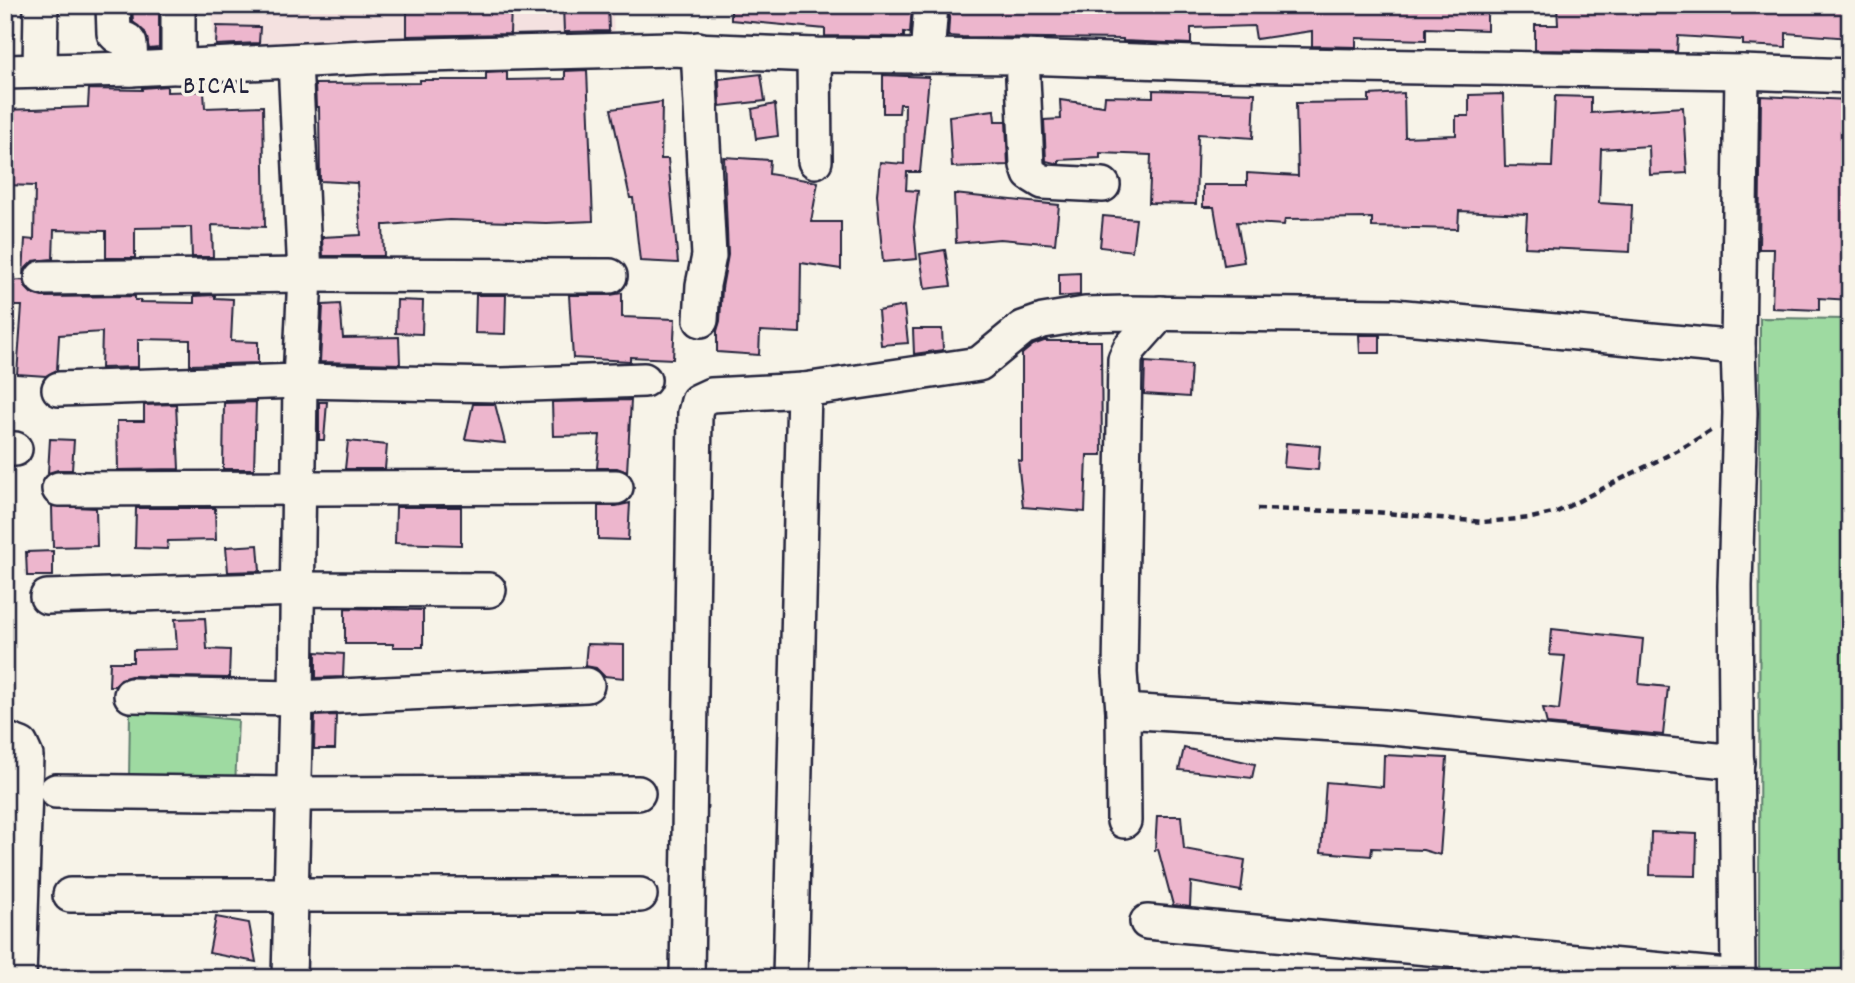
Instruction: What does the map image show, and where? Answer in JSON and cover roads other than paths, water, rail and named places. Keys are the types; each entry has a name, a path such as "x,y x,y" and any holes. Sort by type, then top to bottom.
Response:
{"street":[{"path":"40,71 41,5"},
{"path":"113,5 114,33 130,44 131,69"},
{"path":"178,5 178,67"},
{"path":"927,56 931,5"},
{"path":"5,72 131,69 385,56 698,49 814,55 1850,75"},
{"path":"698,49 709,256 703,285 701,320"},
{"path":"814,55 815,161"},
{"path":"1022,57 1027,165 1030,174 1043,183 1103,185"},
{"path":"289,978 298,589 299,381 305,275 295,62"},
{"path":"1147,922 1738,978 1735,586 1740,413 1738,348 1742,72"},
{"path":"42,278 611,276"},
{"path":"1124,821 1120,673 1125,359 1130,348 1161,313"},
{"path":"687,978 695,413 698,401 712,394 804,390 979,364 1023,328 1043,321 1085,314 1394,316 1738,348"},
{"path":"59,389 299,381 501,385 644,380"},
{"path":"790,978 804,390"},
{"path":"59,489 616,487"},
{"path":"47,597 298,589 489,590"},
{"path":"131,695 296,698 587,685"},
{"path":"1123,711 1383,727 1737,762"},
{"path":"5,739 20,745 26,756 19,978"},
{"path":"56,791 293,794 638,793"},
{"path":"70,895 640,895"}],"district":[{"name":"BICAL","path":"217,84"}]}
